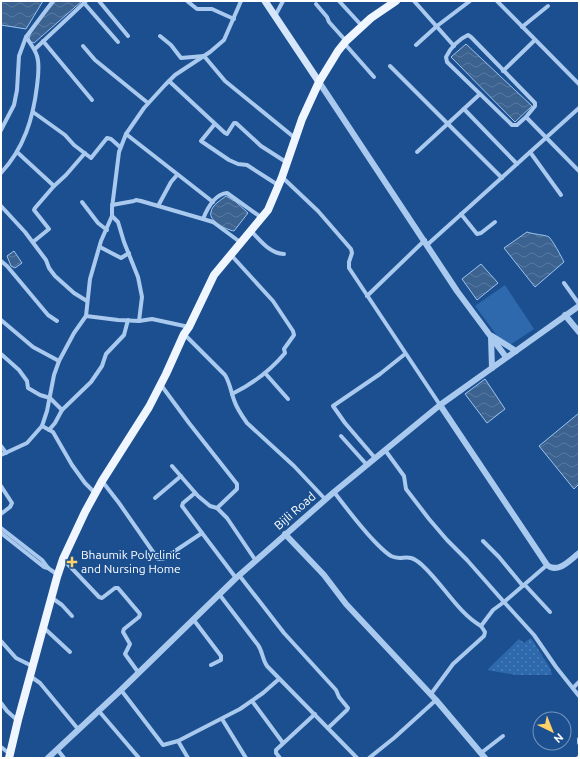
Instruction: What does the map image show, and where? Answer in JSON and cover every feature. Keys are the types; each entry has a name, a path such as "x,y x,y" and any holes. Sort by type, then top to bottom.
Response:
{"main road":[{"path":"265,1 319,82"},
{"path":"10,756 32,666 58,575 63,559 85,512 102,481 149,407 161,385 214,275 240,242 262,218 271,204 295,138 319,82 345,42 379,12 396,1"}],"street":[{"path":"1,130 14,105 17,90 19,56 26,38 52,1"},
{"path":"99,1 128,36"},
{"path":"187,1 196,9 212,9 234,20"},
{"path":"1,455 28,443 42,426 47,411 54,375 59,361 74,333 86,316 90,279 112,216 112,204 120,147 126,134 148,103 169,81 224,40 241,1"},
{"path":"275,16 283,1"},
{"path":"338,1 362,26"},
{"path":"414,1 454,46"},
{"path":"416,45 437,26 470,1"},
{"path":"497,1 579,84"},
{"path":"35,49 85,2 118,42"},
{"path":"316,4 374,77"},
{"path":"522,27 548,6"},
{"path":"160,36 171,45 181,58 204,56"},
{"path":"466,36 469,36 504,71 535,103 535,106 526,117 517,125 512,125 446,60 447,54 466,36"},
{"path":"1,173 17,152 27,133 33,112 38,59 35,49 26,38"},
{"path":"504,71 535,40"},
{"path":"43,41 92,100"},
{"path":"83,46 95,60 148,103"},
{"path":"204,56 225,81 295,138"},
{"path":"390,66 502,178"},
{"path":"169,81 226,134 236,123 262,146 286,162"},
{"path":"319,82 457,291 506,357"},
{"path":"417,152 480,94"},
{"path":"367,296 426,242 502,178 579,108"},
{"path":"464,109 517,164"},
{"path":"33,112 65,135 74,146 91,158 107,138 120,147"},
{"path":"1,117 6,121"},
{"path":"526,117 579,171"},
{"path":"214,124 201,141 230,160 247,166 278,185"},
{"path":"126,134 213,202"},
{"path":"17,152 54,186"},
{"path":"530,152 561,195"},
{"path":"33,242 49,229 34,210 35,208 85,153"},
{"path":"158,206 171,182 177,175"},
{"path":"282,177 318,211 351,249 352,256 348,265 367,296 547,565 550,568 556,569 579,553"},
{"path":"203,219 213,202 224,193 227,193 262,218"},
{"path":"112,204 135,201 203,219 213,222 240,242"},
{"path":"82,202 98,223 107,230"},
{"path":"1,206 20,225 46,260 49,268 55,276 74,293 87,301"},
{"path":"461,214 477,234 481,233 495,222"},
{"path":"112,216 118,222 138,277 142,297 139,321"},
{"path":"251,231 273,252 284,254"},
{"path":"100,247 122,258 128,253"},
{"path":"230,255 273,301 294,331 293,337 284,349 285,352 265,373 247,386 232,394"},
{"path":"1,261 7,266 48,315 57,321"},
{"path":"564,283 579,305"},
{"name":"Bijli Road","path":"48,758 238,576 334,492 440,405 579,305"},
{"path":"565,315 579,332"},
{"path":"86,316 139,321 152,319 162,320 186,331 226,375 237,407 247,423 294,466 326,499"},
{"path":"1,320 33,347 59,361"},
{"path":"50,430 62,410 91,382 102,366 106,354 124,334 128,320"},
{"path":"491,335 516,351"},
{"path":"491,335 492,368"},
{"path":"1,354 16,367 27,382 28,388 40,395 50,398 62,410"},
{"path":"375,458 345,423 333,406 380,374 405,354"},
{"path":"265,373 288,399"},
{"path":"161,385 189,423 238,484 237,489 217,508"},
{"path":"42,426 53,432 78,474 95,493"},
{"path":"341,436 367,465"},
{"path":"1,446 6,453"},
{"path":"385,450 404,476 406,489 429,519 534,635 579,696"},
{"path":"172,466 196,493 210,506 217,508 230,522 256,561"},
{"path":"155,498 181,476"},
{"path":"102,481 160,560 202,533"},
{"path":"1,486 12,503 10,507 1,514"},
{"path":"334,492 356,521 388,554 395,557 412,558 420,564 436,579 471,619 481,626 486,632 484,636 453,664 431,694"},
{"path":"196,493 182,503 182,506 202,533 284,633 336,690 339,697 348,708 328,728"},
{"path":"1,528 42,560 48,568"},
{"path":"1,533 44,567 58,575"},
{"path":"285,534 324,575 346,604 431,694 483,756 503,736"},
{"path":"483,541 550,612"},
{"path":"63,559 99,597 102,598 115,588 118,588 140,614 124,629 123,632 130,644 125,654 138,672"},
{"path":"481,626 493,610 547,565"},
{"path":"219,594 258,644 262,652 264,662 357,758"},
{"path":"52,598 62,605 72,616"},
{"path":"193,619 221,656 221,660 211,665"},
{"path":"43,627 70,652"},
{"path":"1,642 16,658 32,666"},
{"path":"30,675 40,683 78,729"},
{"path":"120,690 163,745 178,741 214,721 232,714 252,701 279,679"},
{"path":"572,688 579,682"},
{"path":"369,758 394,738 436,700"},
{"path":"252,701 283,743"},
{"path":"1,703 7,711 18,720"},
{"path":"98,710 139,758"},
{"path":"280,758 275,751 315,714"},
{"path":"222,718 246,758"},
{"path":"178,741 188,758"},
{"path":"1,747 10,756"},
{"path":"57,749 64,758"}],"shaded area":[{"path":"505,285 534,329 510,345 501,341 475,306"},
{"path":"531,638 550,668 552,675 516,675 487,670 519,639 524,643"}],"water":[{"path":"1,1 43,1 26,29 1,25"},
{"path":"56,1 82,1 34,43 29,41 35,25"},
{"path":"466,44 532,106 515,122 451,57"},
{"path":"226,196 236,202 248,213 234,231 215,222 211,215 213,207"},
{"path":"527,232 549,237 564,262 535,287 504,248"},
{"path":"14,251 22,263 15,268 11,266 7,256"},
{"path":"481,264 498,283 477,300 462,279"},
{"path":"485,379 505,409 487,423 465,394"},
{"path":"579,413 579,484 574,489 539,446"}],"place":[{"name":"Bhaumik Polyclinic and Nursing Home","path":"72,562"}]}
